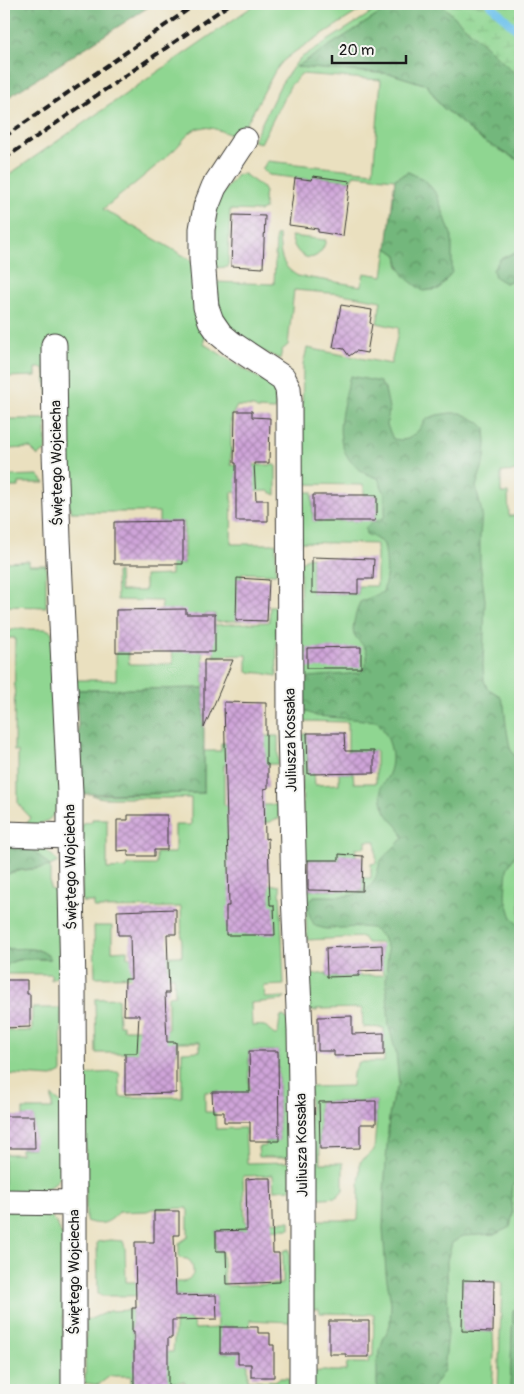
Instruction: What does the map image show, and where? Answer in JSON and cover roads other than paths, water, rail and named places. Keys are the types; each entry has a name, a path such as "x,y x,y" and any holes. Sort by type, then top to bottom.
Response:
{"street":[{"name":"Juliusza Kossaka","path":"245,140 214,187 206,207 202,229 202,259 206,307 211,321 220,334 232,344 283,378 288,388 290,726 302,1144 302,1390"},
{"name":"Świętego Wojciecha","path":"54,345 56,452 70,793 73,987 74,1390"},
{"path":"4,834 70,836"},
{"path":"4,1202 74,1203"}],"waterway":[{"path":"490,4 520,33"}],"railway":[{"path":"4,137 196,4"},
{"path":"4,159 230,4"}]}
